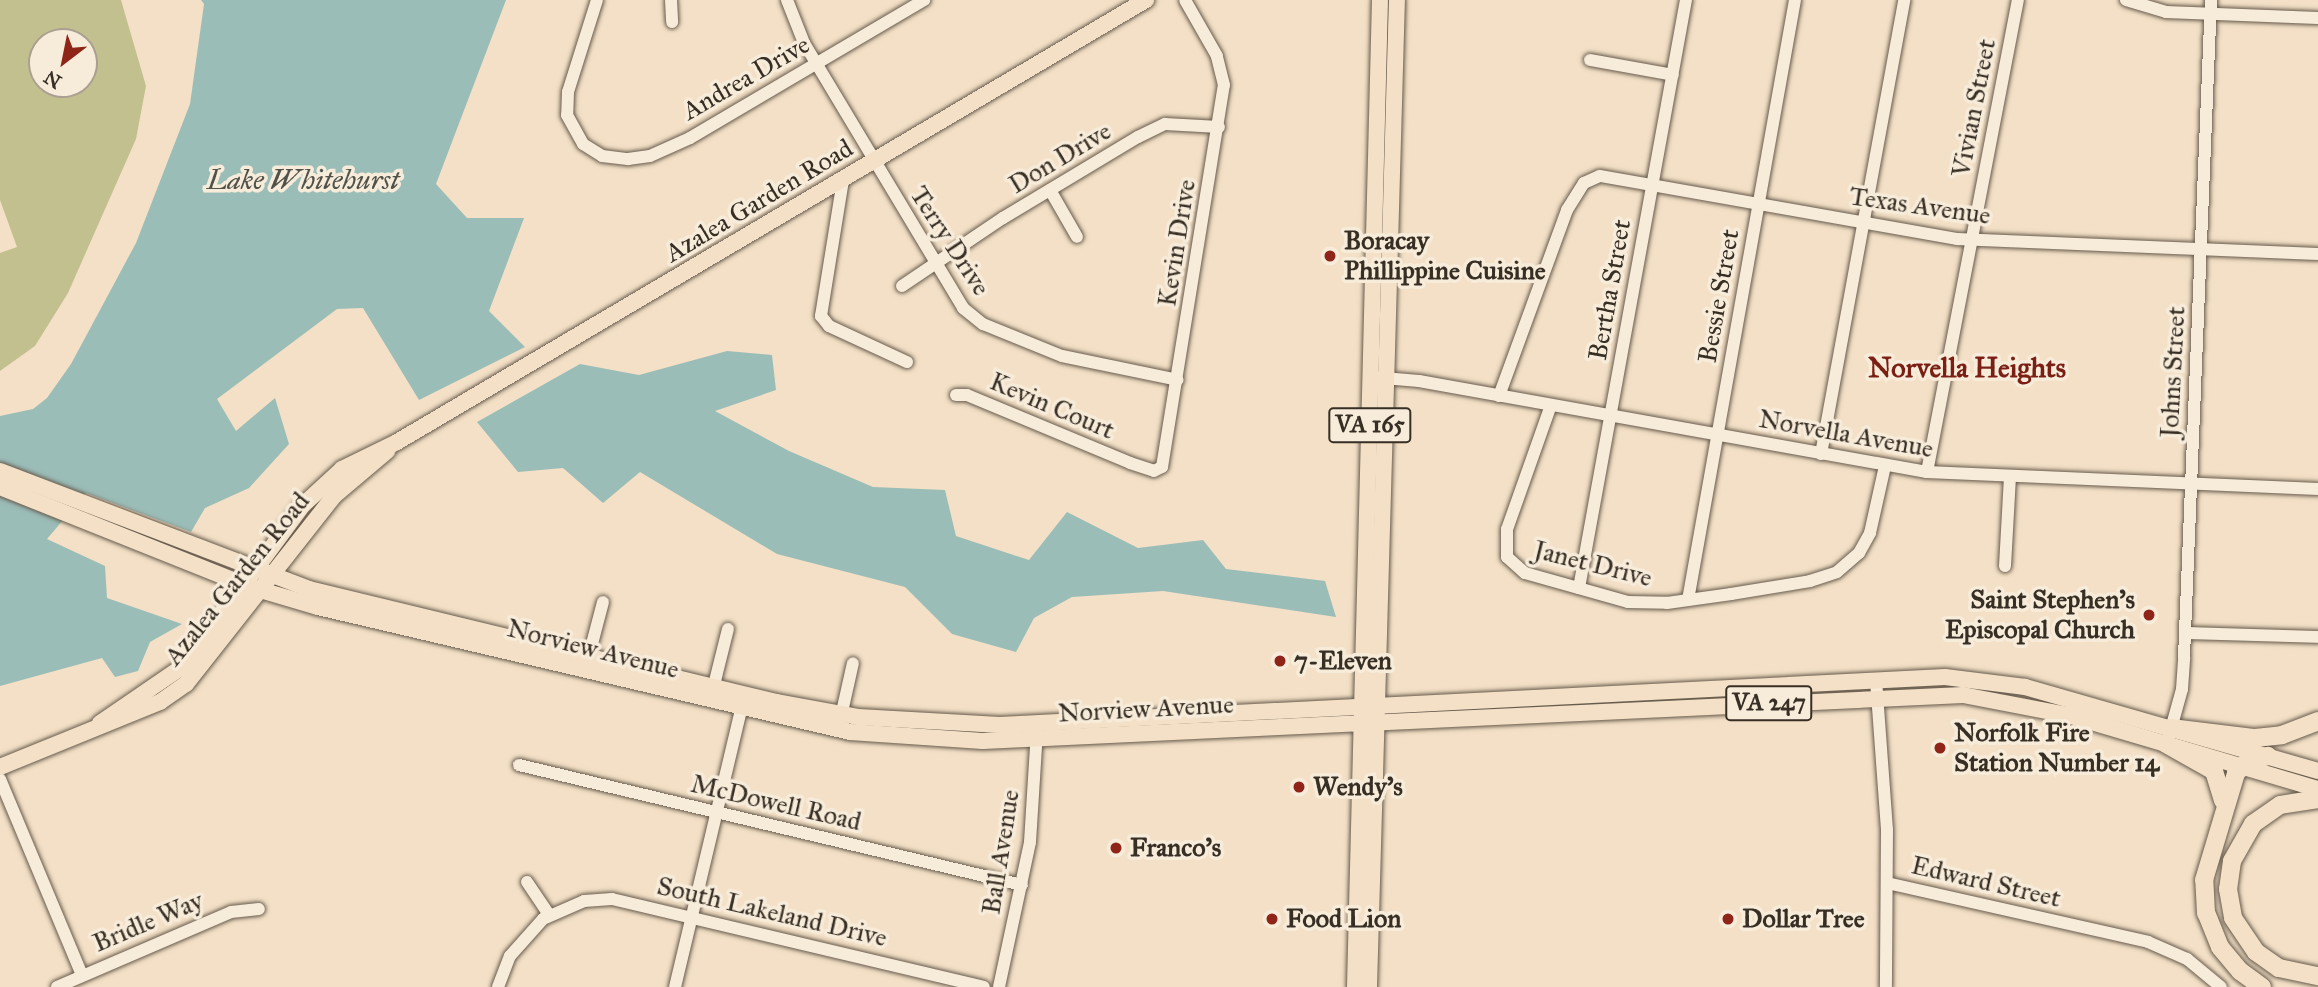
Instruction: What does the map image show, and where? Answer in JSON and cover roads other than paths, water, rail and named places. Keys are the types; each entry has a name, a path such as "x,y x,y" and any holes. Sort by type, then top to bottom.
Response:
{"highway":[{"path":"2169,736 2255,738 2282,735 2318,721"},
{"path":"2169,736 2214,771 2222,786 2223,804"},
{"path":"2262,987 2230,960 2206,913 2206,863 2223,804 2240,766 2268,756"},
{"path":"2318,799 2280,805 2253,824 2231,861 2228,888 2233,918 2256,952 2279,968 2318,976"}],"main road":[{"name":"Azalea Garden Road","path":"0,767 100,723 185,665 334,496 397,442 1146,0"},
{"name":"VA 165","path":"1379,377 1380,0"},
{"name":"VA 165","path":"1354,987 1369,714 1379,377 1397,0"},
{"name":"Norview Avenue","path":"0,471 264,574 587,664"},
{"name":"Norview Avenue","path":"0,487 254,588 743,702 948,741 1037,731 1369,714 1945,677 1995,682 2169,736 2240,766 2318,789"},
{"name":"Norview Avenue","path":"1369,714 1878,697 1995,698 2268,756 2318,771"},
{"name":"VA 165","path":"1369,714 1369,987"}],"street":[{"name":"Andrea Drive","path":"597,0 566,103 569,122 583,144 614,158 650,156 690,138 923,0"},
{"path":"671,0 671,22"},
{"name":"Terry Drive","path":"787,0 816,64 963,308 983,324 1094,366 1178,380"},
{"name":"Kevin Drive","path":"1130,463 1154,471 1162,467 1219,127 1222,70 1185,0"},
{"name":"Bertha Street","path":"1579,588 1686,0"},
{"name":"Bessie Street","path":"1688,600 1796,0"},
{"path":"1821,454 1904,0"},
{"name":"Vivian Street","path":"1927,472 2018,0"},
{"path":"2126,0 2166,12 2318,19"},
{"name":"Johns Street","path":"2169,736 2182,689 2211,0"},
{"path":"1590,60 1673,75"},
{"name":"Don Drive","path":"902,286 933,262 1161,125 1219,127"},
{"name":"Texas Avenue","path":"1499,396 1572,200 1591,178 1609,175 1759,204 1972,239 2318,254"},
{"path":"843,180 821,316 829,326 907,362"},
{"path":"1051,190 1077,237"},
{"name":"Norvella Avenue","path":"1379,377 1927,472 2318,489"},
{"name":"Kevin Court","path":"956,395 967,395 1130,463"},
{"name":"Janet Drive","path":"1551,405 1504,548 1510,562 1525,573 1639,603 1688,600 1810,581 1847,564 1870,533 1885,466"},
{"path":"2005,566 2010,477"},
{"path":"587,664 603,602"},
{"path":"712,694 728,629"},
{"path":"2185,633 2318,638"},
{"path":"840,722 853,663"},
{"name":"Edward Street","path":"1876,680 1887,883 2148,942 2187,959 2221,987"},
{"path":"675,987 743,702"},
{"name":"Ball Avenue","path":"999,987 1022,886 1037,731"},
{"name":"McDowell Road","path":"519,765 1022,886"},
{"path":"0,779 82,975"},
{"path":"527,882 550,915"},
{"path":"1886,987 1887,883"},
{"name":"South Lakeland Drive","path":"498,987 510,956 550,915 584,901 612,899 984,987"},
{"name":"Bridle Way","path":"57,987 231,912 259,909"}],"water":[{"name":"Lake Whitehurst","path":"201,0 506,0 436,184 467,218 524,218 489,311 525,347 419,400 363,308 337,309 217,399 236,431 275,398 289,444 249,488 205,508 191,532 86,493 47,539 105,566 107,598 182,624 150,642 138,671 115,677 102,658 0,686 0,416 33,409 47,398 71,364 136,243 190,104 204,4"},
{"path":"727,351 772,355 776,390 715,411 789,451 873,487 945,490 956,536 1029,560 1067,512 1138,548 1203,540 1226,569 1325,581 1336,617 1163,591 1072,597 1034,618 1016,652 952,634 905,587 777,554 640,472 603,503 563,468 518,472 477,422 580,364 639,375"}],"place":[{"name":"Boracay Phillippine Cuisine","path":"1330,256"},
{"name":"Saint Stephen's Episcopal Church","path":"2149,615"},
{"name":"7-Eleven","path":"1280,661"},
{"name":"Norfolk Fire Station Number 14","path":"1940,748"},
{"name":"Wendy's","path":"1299,787"},
{"name":"Franco's","path":"1116,848"},
{"name":"Food Lion","path":"1272,919"},
{"name":"Dollar Tree","path":"1728,919"}],"district":[{"name":"Norvella Heights","path":"1967,368"}]}
